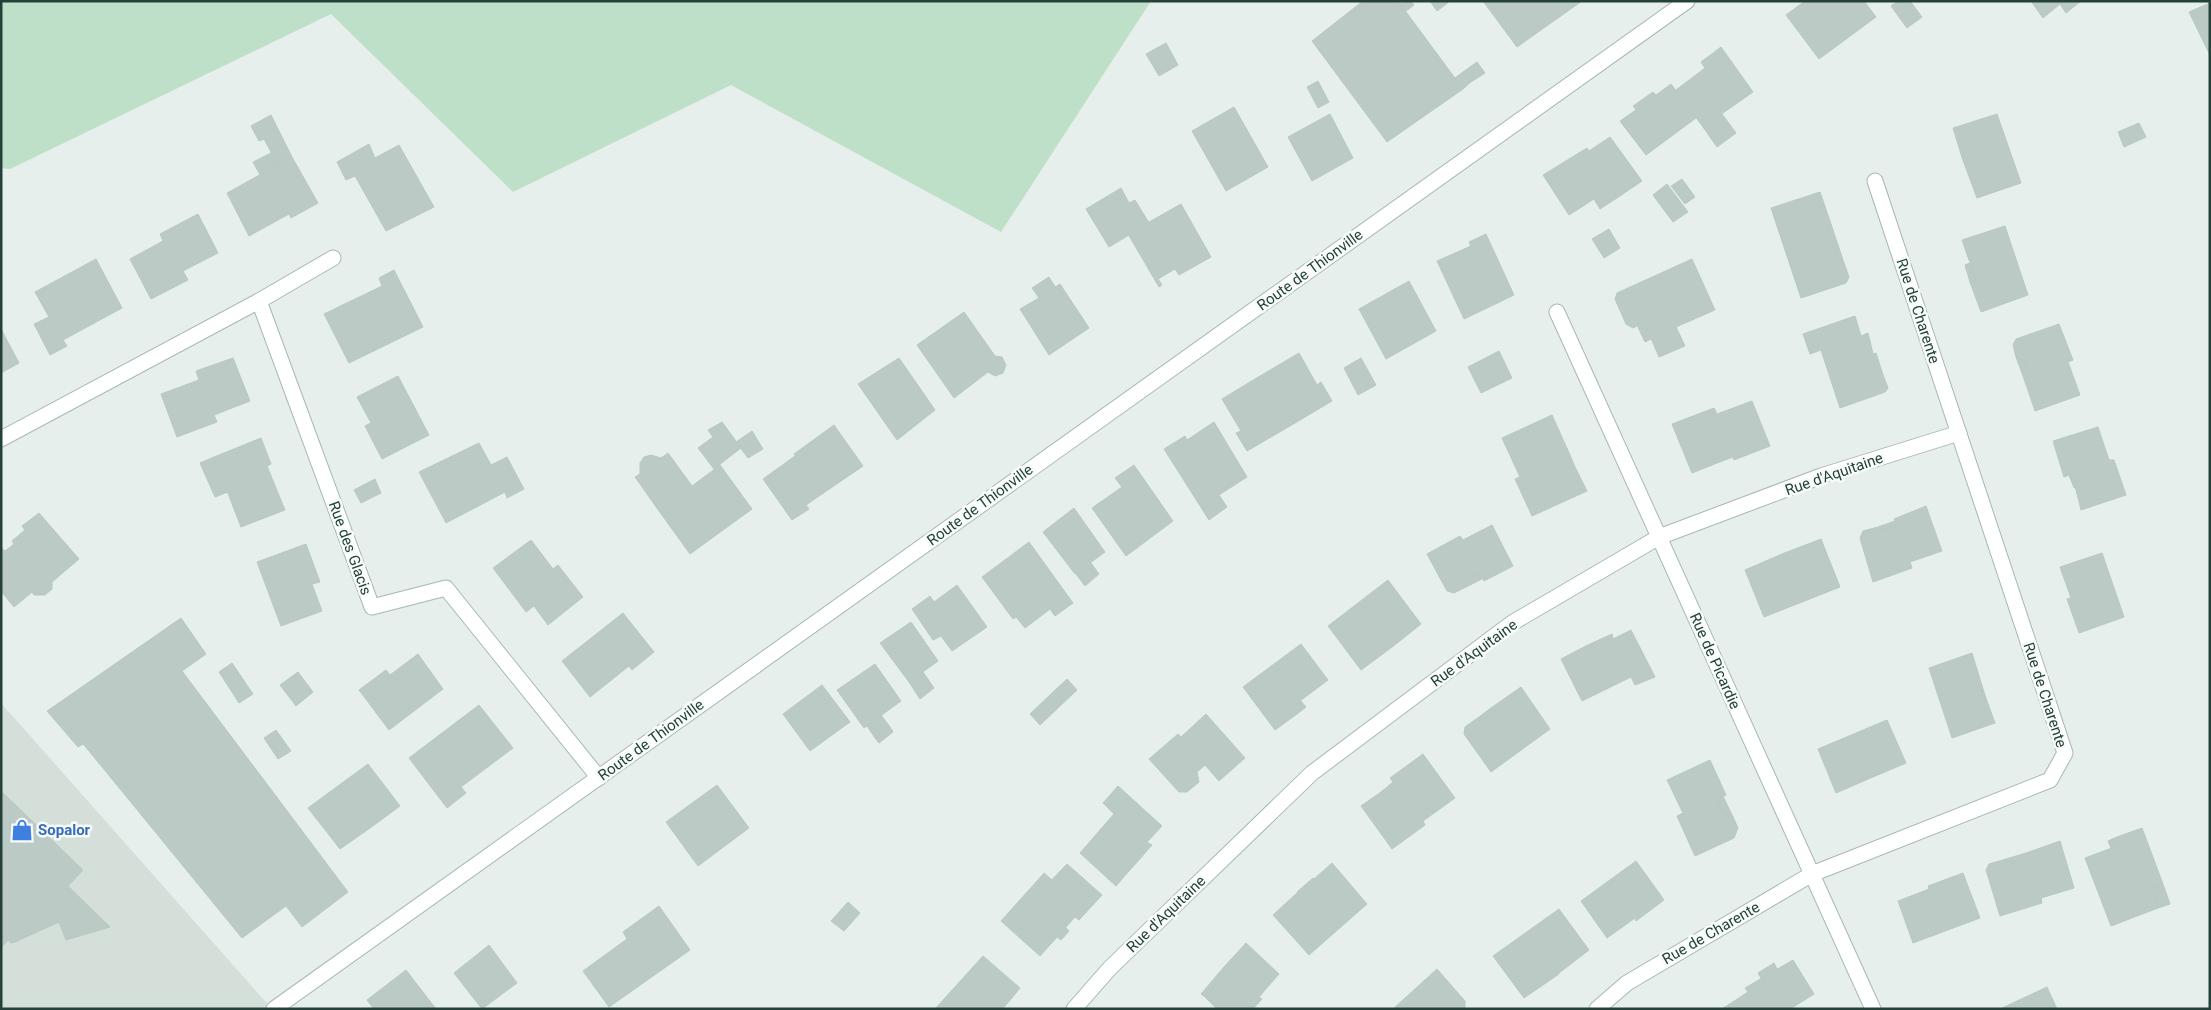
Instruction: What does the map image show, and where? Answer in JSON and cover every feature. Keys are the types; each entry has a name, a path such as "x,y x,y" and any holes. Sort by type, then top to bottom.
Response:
{"street":[{"name":"Route de Thionville","path":"274,1009 1687,1"},
{"name":"Rue de Charente","path":"1597,1009 1627,982 1812,874 2050,780 2065,752 1875,181"},
{"path":"1,439 259,301 334,258"},
{"name":"Rue des Glacis","path":"259,301 372,607 446,588 598,778"},
{"name":"Rue de Picardie","path":"1557,312 1873,1009"},
{"name":"Rue d'Aquitaine","path":"1074,1009 1110,968 1312,773 1512,624 1659,537 1821,476 1959,433"}],"shaded area":[{"path":"1,703 272,1009 1,1009"}],"green space":[{"path":"1,1 1151,1 1001,232 731,85 513,192 331,14 10,169 1,168"}],"building":[{"path":"1363,1 1398,1 1463,89 1387,142 1312,41"},
{"path":"1403,1 1411,1 1414,5 1406,11 1400,4"},
{"path":"1430,1 1450,1 1437,11"},
{"path":"1483,1 1582,1 1517,47"},
{"path":"1805,1 1864,1 1876,17 1819,59 1786,15"},
{"path":"1898,1 1910,1 1922,17 1907,28 1891,6"},
{"path":"2031,1 2058,1 2060,4 2043,18"},
{"path":"2058,1 2081,1 2066,13"},
{"path":"2210,3 2210,55 2189,12"},
{"path":"1166,43 1178,65 1159,76 1146,54"},
{"path":"1721,47 1753,92 1703,127 1676,90 1705,68 1701,62"},
{"path":"1477,62 1485,73 1471,82 1463,72"},
{"path":"1463,72 1471,82 1463,89 1455,78"},
{"path":"1318,81 1329,102 1318,108 1307,87"},
{"path":"1671,84 1696,118 1646,155 1620,121 1636,110 1633,106 1653,92 1656,95"},
{"path":"1234,107 1268,167 1226,191 1192,131"},
{"path":"1330,114 1353,158 1312,181 1288,137"},
{"path":"1722,114 1736,133 1717,147 1703,127"},
{"path":"1997,114 2021,183 1977,198 1964,163 1970,161 1967,152 1961,154 1953,128"},
{"path":"271,115 292,157 278,165 264,139 259,141 251,126"},
{"path":"2139,123 2146,137 2124,147 2118,132"},
{"path":"1610,137 1642,181 1617,198 1589,151"},
{"path":"369,144 375,158 399,145 434,207 386,231 355,176 346,180 337,162"},
{"path":"1587,148 1617,198 1600,209 1594,199 1569,215 1543,175"},
{"path":"1967,152 1970,161 1964,163 1961,154"},
{"path":"271,153 278,165 260,175 253,162"},
{"path":"292,157 318,203 291,218 289,214 249,236 227,193"},
{"path":"1682,179 1695,197 1685,204 1671,186"},
{"path":"1667,184 1688,212 1673,222 1653,195"},
{"path":"1121,188 1129,203 1135,200 1149,223 1109,247 1086,209"},
{"path":"1820,192 1831,224 1826,226 1837,257 1843,260 1849,277 1846,283 1801,298 1771,208"},
{"path":"1181,204 1211,257 1179,275 1175,269 1158,279 1162,285 1159,287 1128,234"},
{"path":"198,214 218,253 183,271 188,280 151,299 130,259 163,241 160,234"},
{"path":"1831,224 1843,260 1837,257 1826,226"},
{"path":"2005,226 2028,295 1981,312 1970,282 1976,280 1962,240"},
{"path":"1609,229 1620,248 1604,258 1592,239"},
{"path":"1486,234 1514,295 1464,319 1437,261 1471,246 1469,242"},
{"path":"96,259 122,308 63,340 67,346 50,355 34,324 49,317 35,292"},
{"path":"1692,259 1715,310 1676,327 1685,346 1659,357 1644,322 1633,328 1626,324 1615,299 1617,293"},
{"path":"1970,263 1976,280 1970,282 1965,265"},
{"path":"394,270 423,327 349,363 324,314 382,286 379,278"},
{"path":"1049,277 1055,287 1060,284 1089,328 1049,355 1020,309 1039,298 1032,288"},
{"path":"1409,281 1436,331 1386,359 1359,309"},
{"path":"964,312 995,356 1002,357 1006,365 1003,373 995,376 988,372 954,398 917,345"},
{"path":"1855,316 1861,336 1868,333 1877,370 1882,372 1888,388 1885,392 1840,408 1821,350 1810,354 1803,334"},
{"path":"1644,322 1651,339 1645,342 1637,325"},
{"path":"2059,324 2073,360 2068,362 2080,395 2035,411 2023,376 2028,374 2023,360 2016,357 2013,345 2016,339"},
{"path":"1,329 19,363 1,373"},
{"path":"1499,351 1512,378 1481,393 1468,367"},
{"path":"1299,353 1317,385 1321,382 1332,401 1290,426 1260,376"},
{"path":"1876,353 1882,372 1877,370 1872,355"},
{"path":"2016,357 2023,360 2028,374 2023,376"},
{"path":"233,358 250,401 214,415 217,422 177,437 161,394 199,380 196,371"},
{"path":"899,358 935,410 897,440 858,384"},
{"path":"1361,358 1376,385 1358,395 1344,368"},
{"path":"398,376 429,435 382,459 365,426 371,423 357,397"},
{"path":"1260,376 1290,426 1247,451 1236,433 1241,431 1222,399"},
{"path":"1752,401 1770,446 1734,460 1731,453 1715,459 1717,463 1692,473 1672,424 1714,408 1717,414"},
{"path":"1552,415 1570,455 1567,457 1573,468 1575,467 1587,491 1532,516 1515,479 1520,477 1502,438"},
{"path":"722,422 741,448 728,458 708,430"},
{"path":"1214,422 1247,477 1219,495 1227,507 1209,520 1164,449 1185,436 1187,440"},
{"path":"834,425 863,466 822,494 794,454"},
{"path":"2098,427 2109,460 2114,460 2126,495 2081,510 2072,474 2064,477 2053,441"},
{"path":"752,431 763,449 748,458 736,442"},
{"path":"713,437 728,458 714,469 698,448"},
{"path":"261,438 271,464 267,466 285,510 241,527 214,457"},
{"path":"479,443 491,465 507,457 524,489 507,498 505,492 446,523 419,472"},
{"path":"668,453 692,486 659,511 635,477 640,474 640,463 644,457 651,455 661,458"},
{"path":"1731,453 1733,457 1717,463 1715,459"},
{"path":"1570,455 1575,467 1573,468 1567,457"},
{"path":"795,456 822,494 806,505 809,509 792,520 763,479"},
{"path":"214,457 228,492 215,497 200,463"},
{"path":"720,465 752,509 690,554 659,511"},
{"path":"1134,465 1173,521 1126,556 1092,508 1122,487 1115,478"},
{"path":"2072,474 2076,487 2074,488 2069,475"},
{"path":"375,479 381,493 361,503 354,490"},
{"path":"1926,506 1942,551 1910,562 1912,568 1873,582 1860,538 1863,531 1878,527 1885,529 1897,525 1894,519"},
{"path":"1074,508 1105,552 1075,574 1043,532"},
{"path":"39,513 79,559 52,582 52,589 45,595 34,595 32,592 14,607 1,591 1,548 5,551 14,544 12,541 25,530 22,526"},
{"path":"1895,521 1897,525 1885,529 1878,527"},
{"path":"1492,525 1513,566 1484,581 1479,573 1468,579 1466,587 1454,593 1447,591 1427,554 1460,536 1463,540"},
{"path":"1821,539 1840,587 1764,617 1747,575 1784,560 1782,554"},
{"path":"531,540 553,569 558,565 583,597 548,625 534,606 526,612 493,568"},
{"path":"1029,542 1060,585 1013,619 982,577"},
{"path":"306,544 320,582 312,584 322,611 281,626 257,562"},
{"path":"2102,553 2124,617 2079,633 2067,599 2071,598 2060,567"},
{"path":"1782,554 1784,560 1747,575 1745,570"},
{"path":"1091,563 1099,574 1085,586 1076,574"},
{"path":"1479,573 1482,579 1466,587 1468,579"},
{"path":"1388,580 1421,624 1396,644 1392,639 1377,651 1380,656 1361,670 1328,626"},
{"path":"957,585 987,627 952,651 941,636 933,640 912,609 930,596 934,602"},
{"path":"1060,585 1073,603 1055,616 1050,609 1025,628 1016,617"},
{"path":"623,613 654,652 632,670 629,666 590,697 562,661"},
{"path":"181,618 206,654 182,671 348,892 302,927 286,906 242,938 53,707"},
{"path":"911,622 938,661 909,682 880,643"},
{"path":"1631,630 1655,677 1635,685 1631,677 1582,701 1561,659 1582,648 1584,651 1592,647 1590,644 1612,634 1613,639"},
{"path":"1392,639 1396,644 1380,656 1377,651"},
{"path":"1301,644 1328,680 1292,707 1297,714 1275,730 1243,687"},
{"path":"1590,644 1592,647 1584,651 1582,648"},
{"path":"1972,653 1983,689 1981,690 1984,702 1987,701 1995,723 1952,738 1929,668"},
{"path":"418,654 443,689 389,730 359,690 386,670 390,675"},
{"path":"232,663 253,694 239,703 219,672"},
{"path":"875,664 901,701 864,728 837,690"},
{"path":"298,672 313,692 296,706 280,685"},
{"path":"923,672 934,688 920,699 909,682"},
{"path":"1067,679 1077,690 1059,707 1050,695"},
{"path":"822,685 850,722 810,751 783,714"},
{"path":"1521,687 1550,729 1491,772 1464,734 1465,727 1479,717 1484,719 1494,713 1491,708"},
{"path":"1983,689 1987,701 1984,702 1981,690"},
{"path":"1050,695 1059,707 1040,725 1030,714"},
{"path":"1301,701 1306,707 1297,714 1292,707"},
{"path":"479,705 513,748 461,787 466,793 447,808 409,758"},
{"path":"53,707 83,744 78,747 47,711"},
{"path":"1491,708 1494,713 1484,719 1479,717"},
{"path":"1206,714 1245,758 1219,781 1205,765 1197,772 1199,782 1187,792 1179,792 1149,759 1178,734 1181,737"},
{"path":"881,715 890,727 875,738 867,726"},
{"path":"1887,720 1906,763 1873,777 1872,775 1857,781 1859,783 1836,793 1818,749"},
{"path":"890,727 893,732 879,743 875,738"},
{"path":"276,730 291,751 278,759 264,738"},
{"path":"1423,754 1455,798 1423,821 1425,825 1392,849 1361,806 1381,792 1384,795 1396,786 1390,778"},
{"path":"1710,760 1726,795 1716,799 1724,815 1733,817 1738,828 1734,838 1695,856 1677,816 1683,813 1667,780"},
{"path":"368,764 400,806 370,828 338,786"},
{"path":"1872,775 1873,777 1859,783 1857,781"},
{"path":"1393,782 1396,786 1384,795 1381,792"},
{"path":"717,785 749,828 698,866 666,822"},
{"path":"338,786 370,828 340,849 308,808"},
{"path":"1118,786 1162,826 1147,842 1152,845 1138,861 1136,859 1127,868 1129,871 1116,886 1080,853 1114,814 1103,803"},
{"name":"Sopalor","path":"1,791 83,870 68,886 110,927 66,940 59,922 15,942 11,943 8,940 1,948"},
{"path":"1723,796 1733,817 1724,815 1716,799"},
{"path":"2142,828 2163,884 2151,888 2158,908 2111,926 2085,858 2120,845 2117,837"},
{"path":"2117,837 2120,845 2111,848 2108,841"},
{"path":"2060,841 2074,888 2041,898 2042,903 2000,916 1986,870 1989,864 2006,859 2012,863 2027,857 2026,853"},
{"path":"2026,853 2027,857 2012,863 2006,859"},
{"path":"1136,859 1138,861 1129,871 1127,868"},
{"path":"1636,861 1664,900 1636,921 1635,918 1607,938 1581,901"},
{"path":"1332,863 1367,904 1309,955 1273,915 1297,893 1301,897 1317,883 1314,879"},
{"path":"1067,864 1102,895 1079,920 1075,917 1040,956 1001,921 1037,881 1044,888"},
{"path":"1044,873 1052,880 1044,888 1037,881"},
{"path":"1963,873 1980,918 1913,943 1898,901 1929,889 1928,886"},
{"path":"1313,878 1317,883 1301,897 1297,892"},
{"path":"2163,884 2170,904 2158,908 2151,888"},
{"path":"848,902 860,913 844,931 831,921"},
{"path":"659,906 690,950 609,1007 583,971 627,939 623,932"},
{"path":"1559,909 1589,950 1559,973 1556,969 1540,980 1543,985 1524,998 1493,956"},
{"path":"1066,928 1069,931 1061,940 1057,937"},
{"path":"1246,943 1279,974 1259,997 1262,999 1253,1009 1217,1009 1205,997 1228,971 1224,967"},
{"path":"489,945 517,983 482,1009 454,973"},
{"path":"983,956 1020,988 1006,1005 1002,1009 935,1009"},
{"path":"1793,960 1814,994 1790,1009 1722,1009 1748,992 1745,988"},
{"path":"1774,963 1777,969 1761,978 1758,973"},
{"path":"1224,967 1228,971 1205,997 1201,994"},
{"path":"1437,969 1465,1001 1465,1009 1393,1009"},
{"path":"1556,969 1559,974 1543,985 1540,980"},
{"path":"406,970 436,1009 374,1009 367,1000"},
{"path":"2047,987 2057,1009 2000,1009"}],"place":[{"name":"Sopalor","path":"22,830"}]}
